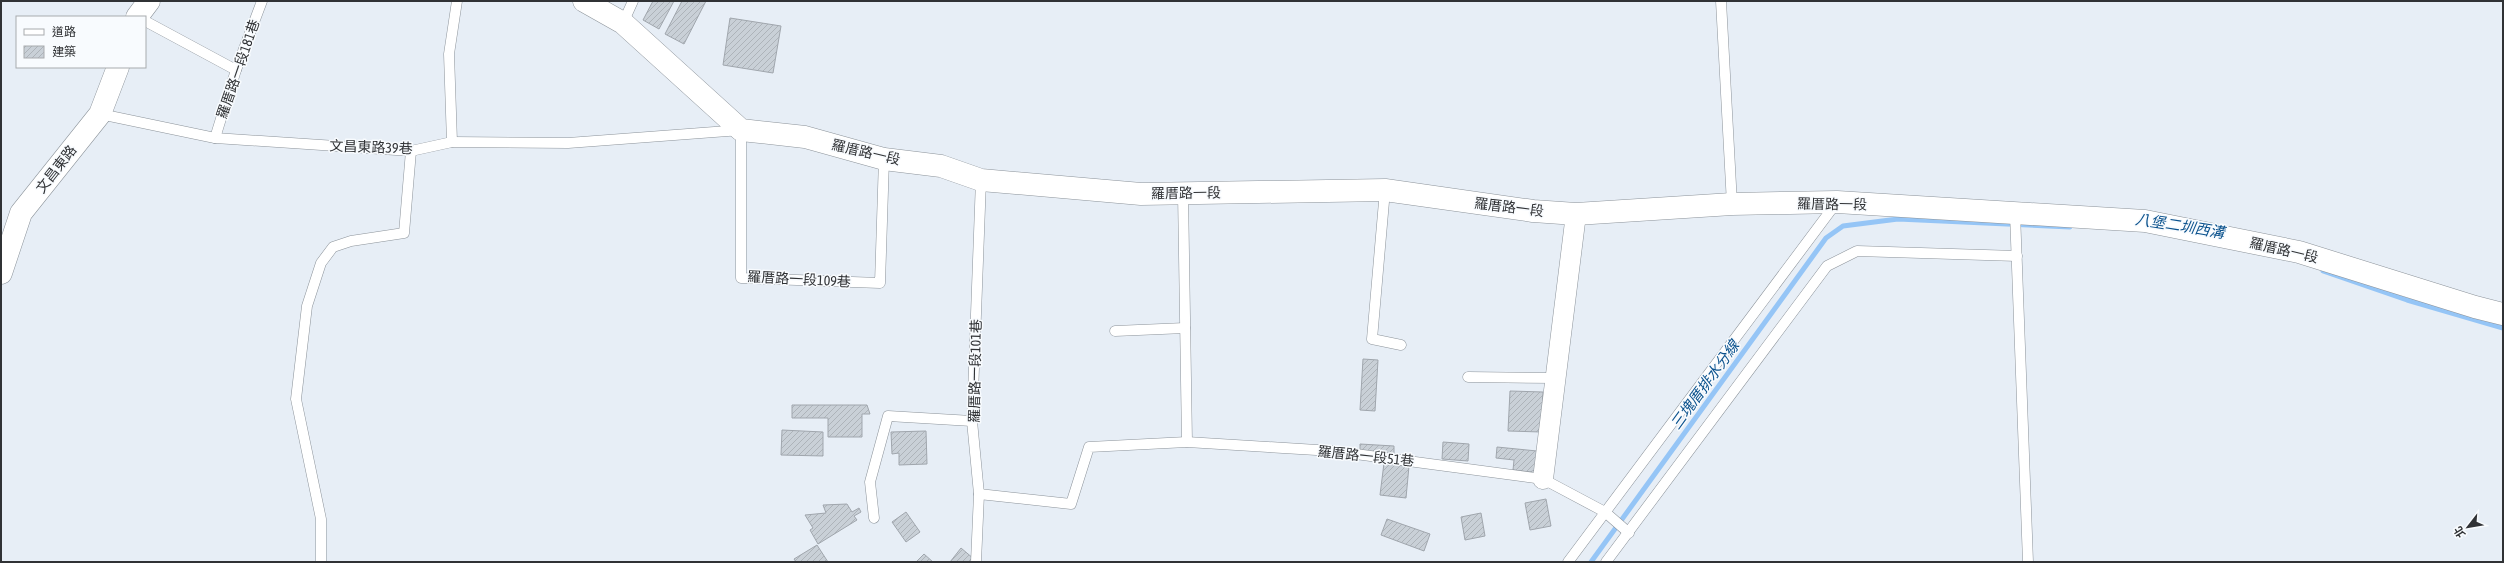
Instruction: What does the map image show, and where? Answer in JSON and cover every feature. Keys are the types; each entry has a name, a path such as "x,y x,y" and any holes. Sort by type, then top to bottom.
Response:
{"street":[{"path":"138,16 150,1"},
{"path":"584,1 623,23 741,130"},
{"name":"文昌東路","path":"1,273 21,213 100,114 118,68"},
{"name":"羅厝路一段","path":"741,130 805,137 884,159 941,166 981,180 1141,194 1385,190 1533,211 1576,214 1732,204 1837,202 2145,222 2299,252 2475,307 2503,314"},
{"path":"1544,479 1576,214"}],"lane":[{"name":"羅厝路一段181巷","path":"215,138 236,70 262,1"},
{"path":"452,142 449,54 457,1"},
{"path":"623,23 633,1"},
{"path":"1721,1 1732,204"},
{"path":"146,22 236,70"},
{"name":"文昌東路39巷","path":"100,114 215,138 411,151 452,142 568,143 741,130"},
{"name":"羅厝路一段109巷","path":"741,130 741,278 880,283 884,159"},
{"path":"321,562 320,519 296,399 307,306 321,263 333,247 351,241 404,233 411,151"},
{"name":"羅厝路一段101巷","path":"976,562 979,494 972,422 981,180"},
{"path":"1385,190 1372,339 1401,345"},
{"path":"1183,193 1187,442"},
{"path":"1568,562 1608,515 1837,202"},
{"path":"2016,213 2028,562"},
{"path":"1606,562 1627,531 1827,266 1857,251 2017,256"},
{"path":"1115,331 1185,328"},
{"path":"1468,377 1556,378"},
{"path":"874,518 870,482 888,416 972,422"},
{"name":"羅厝路一段51巷","path":"979,494 1071,504 1088,448 1187,442 1360,454 1544,479 1608,515 1627,531"}],"building":[{"path":"653,1 674,1 659,29 643,20"},
{"path":"682,1 706,1 684,44 665,34"},
{"path":"730,18 781,26 773,73 723,65"},
{"path":"1363,359 1378,360 1375,411 1360,410"},
{"path":"1510,391 1543,392 1541,432 1508,431"},
{"path":"792,405 867,405 870,414 862,414 862,437 828,437 828,418 792,418"},
{"path":"782,430 823,432 823,456 781,455"},
{"path":"926,431 927,464 899,465 899,453 892,454 891,432"},
{"path":"1443,442 1469,444 1468,461 1442,459"},
{"path":"1360,444 1394,446 1394,455 1360,453"},
{"path":"1497,447 1537,451 1535,470 1530,472 1513,470 1514,460 1496,458"},
{"path":"1384,463 1409,466 1406,498 1380,495"},
{"path":"1546,499 1551,526 1530,530 1525,503"},
{"path":"847,504 852,512 859,508 861,512 854,516 857,520 818,544 810,530 813,528 805,515 826,513 823,505"},
{"path":"906,512 920,532 906,542 892,522"},
{"path":"1481,513 1485,536 1465,540 1461,517"},
{"path":"1387,519 1430,534 1424,551 1381,535"},
{"path":"817,545 828,562 796,562 794,559"},
{"path":"961,548 974,559 972,562 950,562"},
{"path":"924,554 933,562 916,562"}],"waterway":[{"name":"三塊厝排水分線","path":"1591,562 1826,238 1843,226 1898,219 2070,227"},
{"name":"八堡二圳西溝","path":"2323,271 2407,300 2503,328"}]}
